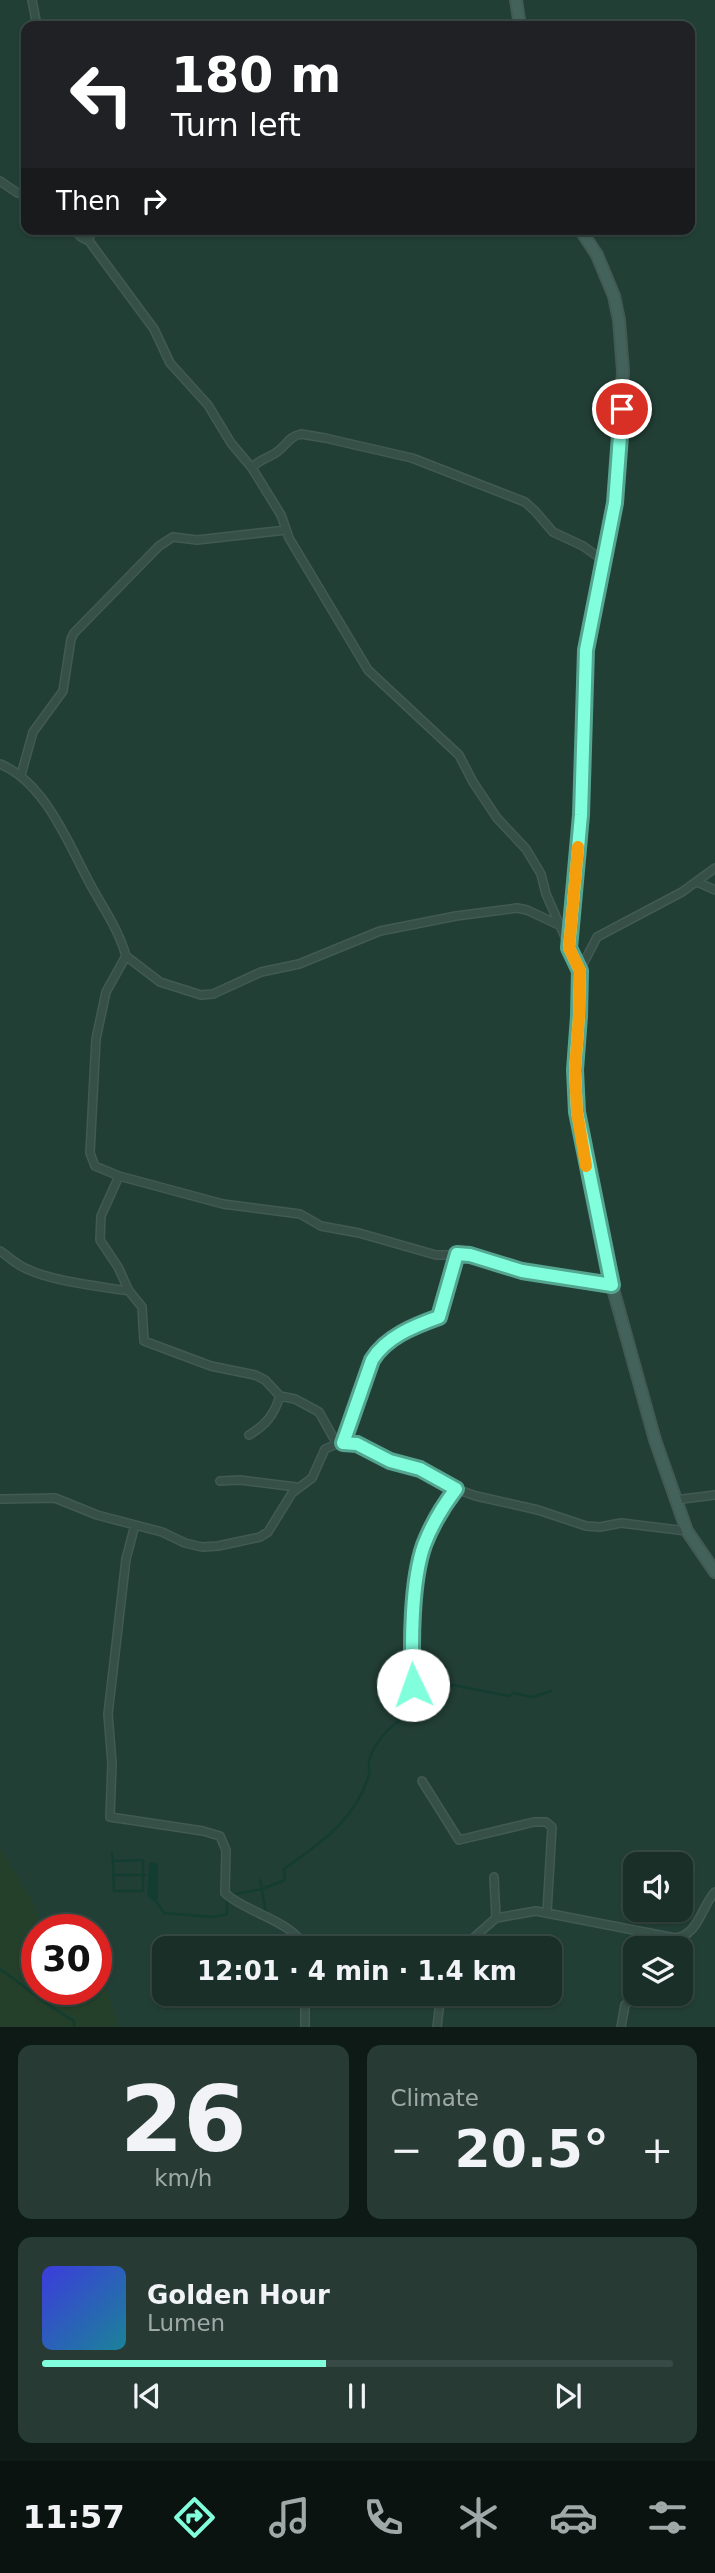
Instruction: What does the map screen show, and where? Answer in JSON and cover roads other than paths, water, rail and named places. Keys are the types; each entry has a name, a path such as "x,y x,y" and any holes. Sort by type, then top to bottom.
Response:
{"street":[{"path":"32,0 36,21"},
{"path":"516,0 519,21"},
{"path":"0,181 21,194"},
{"path":"79,235 89,241 154,329 170,363 208,405 231,443 252,468 274,502 286,530 368,670 459,755 472,782 497,818 526,849 541,874 546,894 580,971"},
{"path":"89,241 90,235"},
{"path":"569,948 581,815 586,650 615,503 622,358 614,296 597,256 584,235"},
{"path":"252,468 256,463 278,452 293,436 301,434 412,458 525,502 552,532 583,546 604,561"},
{"path":"21,775 33,732 63,691 74,633 159,546 173,537 197,540 286,530"},
{"path":"0,764 21,775 66,837 122,941 126,956 160,982 201,995 213,994 261,972 299,964 380,931 428,920 517,908 559,925"},
{"path":"715,868 697,882 597,937 580,971 575,1070 577,1112 612,1285 626,1329 645,1408 674,1501 687,1531 715,1572"},
{"path":"697,882 715,890"},
{"path":"126,956 106,992 96,1039 91,1117 91,1160 95,1166 119,1176 223,1204 300,1213 321,1226 359,1233 436,1255 470,1255 522,1271 612,1285"},
{"path":"119,1176 100,1216 99,1231 102,1243 118,1267 128,1291 142,1307 144,1341 219,1368 255,1375 265,1380 280,1396 295,1399 319,1412 340,1444"},
{"path":"0,1251 34,1272 81,1284 128,1291"},
{"path":"340,1444 379,1348 392,1338 439,1317 457,1254"},
{"path":"249,1435 271,1418 280,1396"},
{"path":"0,1499 55,1498 97,1515 162,1532 185,1543 202,1547 248,1540 268,1532 296,1487 313,1478 326,1449 340,1444 357,1444 390,1461 420,1469 456,1489 538,1510 586,1526 600,1527 621,1523 687,1531"},
{"path":"220,1481 240,1480 296,1487"},
{"path":"400,1714 409,1700 413,1685 412,1641 417,1581 424,1546 440,1509 456,1489"},
{"path":"674,1501 715,1495"},
{"path":"135,1525 126,1559 108,1714 112,1763 110,1817 220,1836 226,1850 225,1893 297,1936"},
{"path":"422,1782 459,1840 534,1822 546,1822 552,1827 547,1912"},
{"path":"494,1877 496,1918"},
{"path":"682,1936 691,1930 715,1892"},
{"path":"476,1936 496,1918 536,1911 665,1936"},
{"path":"305,2006 305,2027"},
{"path":"438,2027 440,2006"},
{"path":"621,2027 625,2006"}],"waterway":[{"path":"155,1900 164,1913 213,1917 227,1914 227,1899 235,1894 262,1889 285,1880 284,1869 335,1830 355,1805 369,1775 371,1755 383,1735 400,1720 453,1685 509,1696 513,1693 533,1697 551,1691"},
{"path":"112,1853 113,1861 143,1860 143,1891 114,1891 113,1861"},
{"path":"113,1875 145,1875"},
{"path":"260,1880 266,1913 264,1912"},
{"path":"234,1896 249,1905"},
{"path":"0,1969 74,2021 74,2027"}]}
